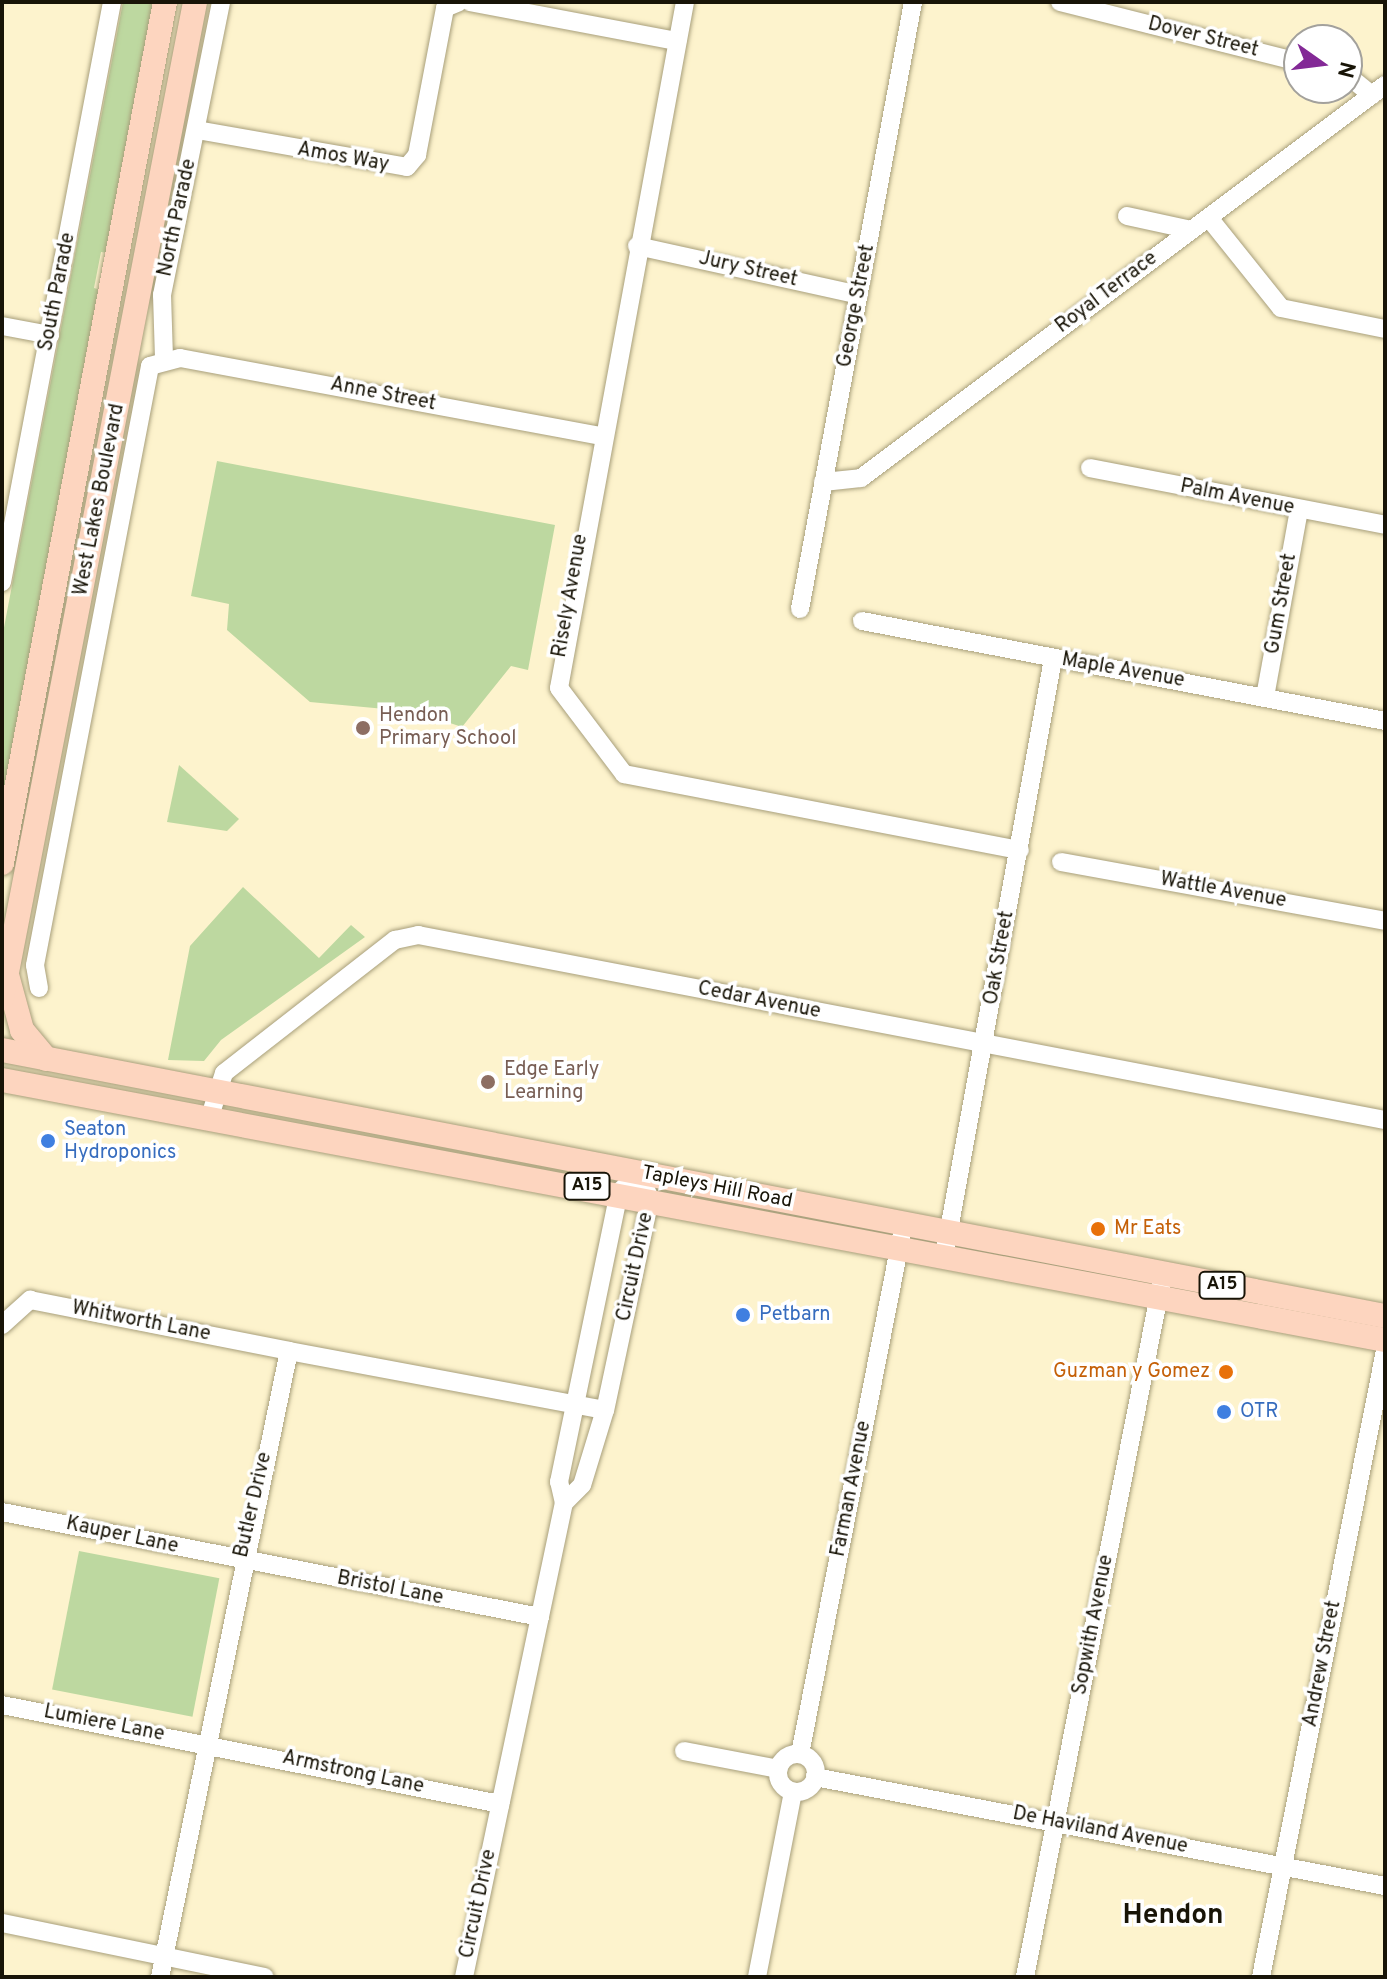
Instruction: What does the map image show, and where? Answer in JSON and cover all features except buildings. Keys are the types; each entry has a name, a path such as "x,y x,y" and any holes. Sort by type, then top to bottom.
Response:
{"main road":[{"name":"West Lakes Boulevard","path":"2,863 165,2"},
{"name":"West Lakes Boulevard","path":"4,986 31,861 195,2"},
{"path":"4,986 22,1030 46,1059"},
{"name":"Tapleys Hill Road","path":"2,1050 949,1232 1385,1340"},
{"name":"Tapleys Hill Road","path":"2,1080 619,1192 944,1257 1385,1316"}],"street":[{"name":"South Parade","path":"2,582 112,2"},
{"name":"North Parade","path":"164,358 158,322 221,2"},
{"name":"Amos Way","path":"197,130 407,167 417,155 445,8 459,2"},
{"path":"470,2 677,41"},
{"name":"Risely Avenue","path":"685,2 601,436 558,674 559,688 617,771 1020,850"},
{"name":"George Street","path":"800,609 913,2"},
{"name":"Dover Street","path":"1060,2 1283,58"},
{"name":"Royal Terrace","path":"823,482 861,478 1379,90"},
{"path":"1127,216 1191,230"},
{"path":"1209,218 1281,308 1385,329"},
{"name":"Jury Street","path":"637,246 859,295"},
{"path":"2,326 50,335"},
{"path":"39,988 35,965 137,427 150,366 164,358"},
{"name":"Anne Street","path":"164,358 601,436"},
{"path":"111,443 137,427"},
{"name":"Palm Avenue","path":"1090,468 1385,525"},
{"name":"Gum Street","path":"1265,697 1299,510"},
{"name":"Maple Avenue","path":"862,621 1385,721"},
{"name":"Oak Street","path":"944,1257 1053,659"},
{"path":"31,861 57,849"},
{"name":"Wattle Avenue","path":"1061,862 1385,921"},
{"name":"Cedar Avenue","path":"209,1119 215,1091 224,1073 395,940 418,935 1385,1120"},
{"name":"Circuit Drive","path":"464,1977 564,1503 559,1482 619,1192 639,1174 650,1199 605,1410 582,1485 564,1503"},
{"name":"Farman Avenue","path":"800,1754 904,1223"},
{"name":"Sopwith Avenue","path":"1025,1977 1160,1286"},
{"name":"Whitworth Lane","path":"2,1325 30,1300 289,1351"},
{"path":"289,1351 605,1410"},
{"name":"Butler Drive","path":"160,1977 241,1561 289,1351"},
{"name":"Andrew Street","path":"1261,1977 1385,1351"},
{"name":"Kauper Lane","path":"2,1512 241,1561"},
{"name":"Bristol Lane","path":"241,1561 540,1617"},
{"name":"Lumiere Lane","path":"2,1705 206,1743"},
{"name":"Armstrong Lane","path":"206,1743 500,1804"},
{"path":"684,1751 778,1769 800,1754 813,1764 815,1777 793,1792"},
{"path":"757,1977 793,1792 778,1769"},
{"name":"De Haviland Avenue","path":"815,1777 1385,1886"},
{"path":"2,1923 264,1977"}],"green space":[{"path":"123,2 156,2 108,253 101,252 94,288 101,290 2,807 2,638"},
{"path":"217,461 555,525 528,670 511,666 462,727 417,712 310,702 227,630 229,604 191,596"},
{"path":"179,765 239,819 227,831 167,822"},
{"path":"243,887 319,958 351,925 365,937 221,1040 204,1061 168,1060 190,946"},
{"path":"79,1551 219,1578 192,1717 52,1689"}],"place":[{"name":"Hendon Primary School","path":"363,728"},
{"name":"Edge Early Learning","path":"488,1082"},
{"name":"Seaton Hydroponics","path":"48,1141"},
{"name":"Mr Eats","path":"1098,1229"},
{"name":"Petbarn","path":"743,1315"},
{"name":"Guzman y Gomez","path":"1226,1372"},
{"name":"OTR","path":"1224,1412"}],"district":[{"name":"Hendon","path":"1173,1916"}]}
